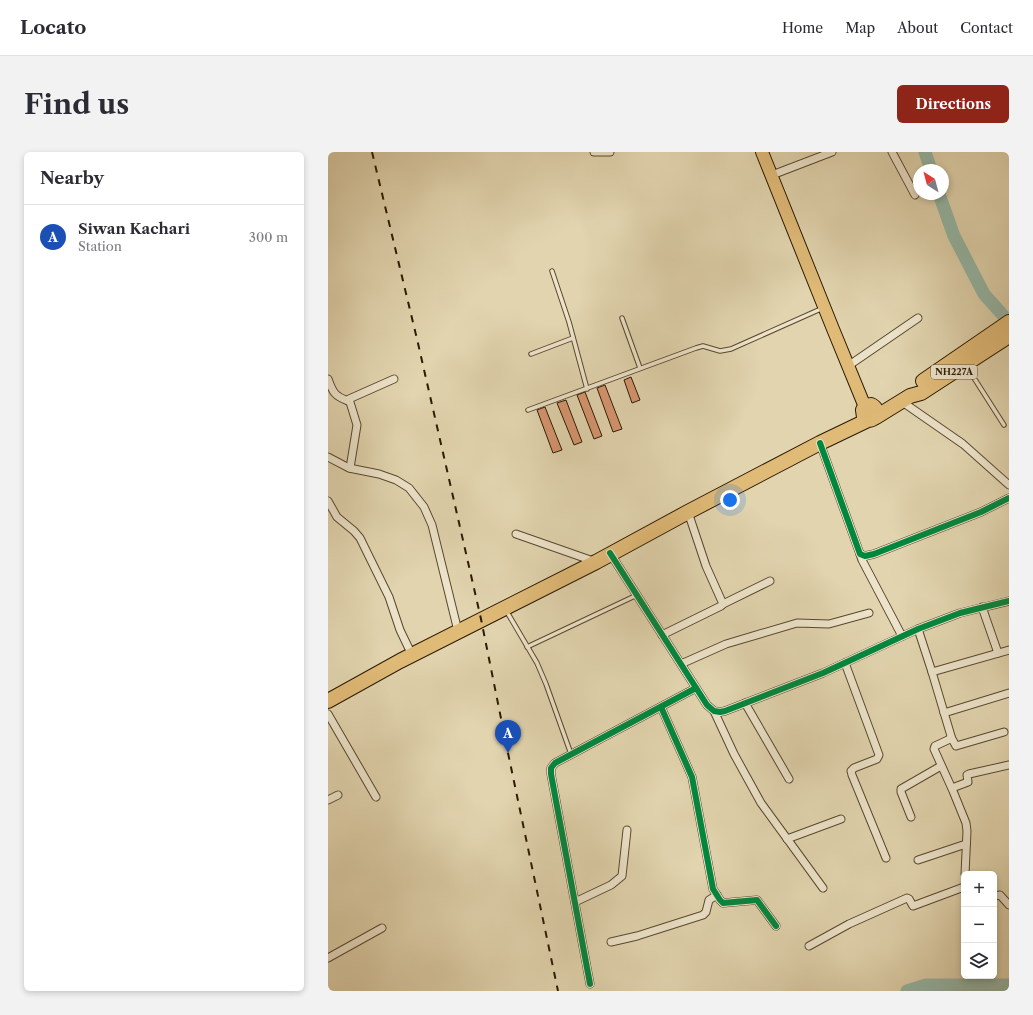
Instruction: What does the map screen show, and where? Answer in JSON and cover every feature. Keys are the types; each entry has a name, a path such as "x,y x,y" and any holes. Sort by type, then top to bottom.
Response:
{"highway":[{"name":"NH227A","path":"328,701 504,607 596,562 610,553 870,414 921,393 966,364 1009,322"},
{"name":"NH227A","path":"906,398 917,385 991,341 1009,336"}],"main road":[{"path":"762,152 848,366 870,414"}],"street":[{"path":"594,152 610,152"},
{"path":"772,175 832,152"},
{"path":"892,152 913,191"},
{"path":"848,366 918,318"},
{"path":"328,379 331,388 337,396 348,401 357,425 350,468"},
{"path":"348,401 350,397 394,379"},
{"path":"906,398 1009,485"},
{"path":"820,442 862,560 902,636"},
{"path":"328,457 350,468 379,474 396,480 409,488 424,508 432,525 458,631"},
{"path":"860,554 865,556 874,554 981,512 1009,498"},
{"path":"328,501 337,517 360,538 390,597 400,630 412,655"},
{"path":"688,512 706,566 723,604"},
{"path":"516,534 596,562"},
{"path":"610,553 707,706 714,711 720,712 845,663 902,636 960,612 1009,601"},
{"path":"662,635 770,581"},
{"path":"982,607 998,653"},
{"path":"681,664 726,644 797,623 829,624 869,613"},
{"path":"918,629 951,737 956,746 1004,732"},
{"path":"932,672 1009,650"},
{"path":"845,663 879,755 877,759 852,769 852,775 886,858"},
{"path":"590,984 551,768 555,762 696,688"},
{"path":"944,713 1009,693"},
{"path":"745,703 789,779"},
{"path":"661,707 692,777 713,889 723,903 757,900 776,926"},
{"path":"714,711 734,754 761,803 823,888"},
{"path":"328,714 376,797"},
{"path":"951,737 950,739 934,747 934,752 952,788 966,823 965,871"},
{"path":"952,788 968,782 968,774 1009,765"},
{"path":"911,817 901,789 941,766"},
{"path":"328,800 338,795"},
{"path":"787,839 841,818"},
{"path":"575,902 611,885 622,876 627,830"},
{"path":"918,860 966,844"},
{"path":"810,946 849,924 907,898 910,899 913,906 961,888"},
{"path":"997,896 1000,895 1009,905"},
{"path":"612,942 637,936 703,915 706,912 709,900 717,896"},
{"path":"328,958 382,928"}],"lane":[{"path":"552,271 569,322 587,389"},
{"path":"528,410 703,346 720,351 731,349 824,307"},
{"path":"622,318 640,368"},
{"path":"531,354 573,338"},
{"path":"966,364 1004,425"},
{"path":"528,647 637,595"},
{"path":"504,607 528,647 546,684 571,754"}],"building":[{"path":"631,377 640,400 632,403 624,380"},
{"path":"605,385 622,429 613,432 597,388"},
{"path":"585,392 602,436 594,439 577,395"},
{"path":"566,400 582,442 574,445 557,403"},
{"path":"545,407 562,450 553,453 537,410"}],"waterway":[{"path":"925,152 929,164"},
{"path":"941,200 954,236 984,294 1009,322"},
{"path":"907,991 926,985 1009,985"}],"railway":[{"path":"372,152 417,339 481,619 558,991"}],"cycle path":[{"path":"820,443 860,554 865,556 874,554 981,512 1009,498"},
{"path":"610,553 707,705 714,711 720,712 823,673 918,629 960,613 1009,601"},
{"path":"590,984 551,768 555,763 696,688"},
{"path":"661,707 692,777 713,889 723,903 757,900 776,926"}],"place":[{"name":"Siwan Kachari","path":"508,753"}]}
